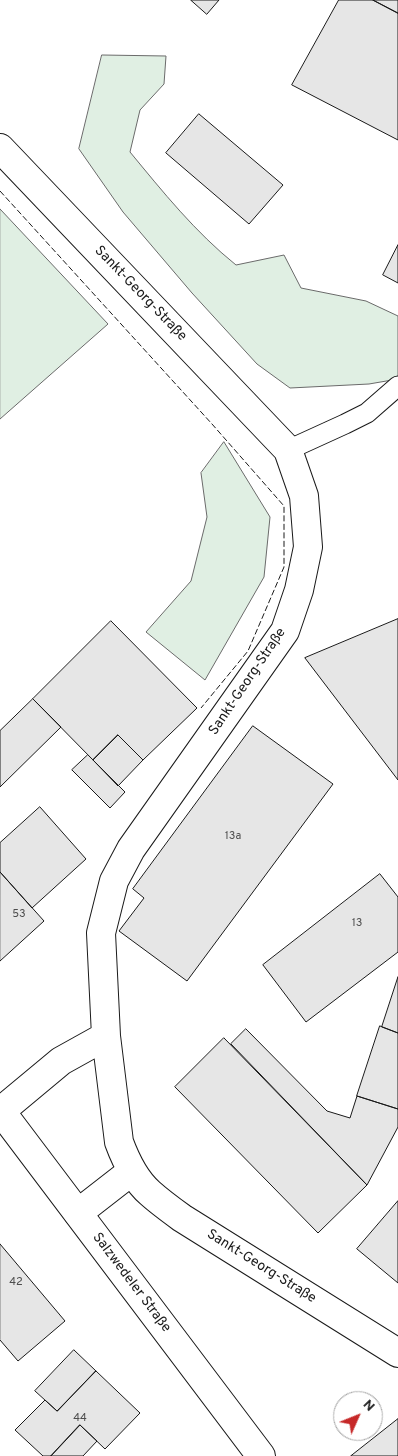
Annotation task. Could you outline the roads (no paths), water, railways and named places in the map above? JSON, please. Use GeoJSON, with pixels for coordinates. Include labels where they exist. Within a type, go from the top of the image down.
{"type":"FeatureCollection","features":[{"type":"Feature","properties":{"kind":"street","name":"Sankt-Georg-Straße"},"geometry":{"type":"LineString","coordinates":[[0,148],[288,450],[304,496],[308,547],[299,590],[285,631],[131,849],[114,881],[101,933],[106,1036],[120,1142],[124,1157],[149,1193],[182,1218],[398,1353]]}},
{"type":"Feature","properties":{"kind":"street"},"geometry":{"type":"LineString","coordinates":[[0,1111],[62,1061],[106,1036]]}},
{"type":"Feature","properties":{"kind":"street","name":"Salzwedeler Straße"},"geometry":{"type":"LineString","coordinates":[[0,1111],[261,1456]]}},
{"type":"Feature","properties":{"kind":"street"},"geometry":{"type":"LineString","coordinates":[[78,1213],[132,1171]]}},
{"type":"Feature","properties":{"kind":"lane"},"geometry":{"type":"LineString","coordinates":[[288,450],[346,424],[367,412],[398,386]]}}]}
